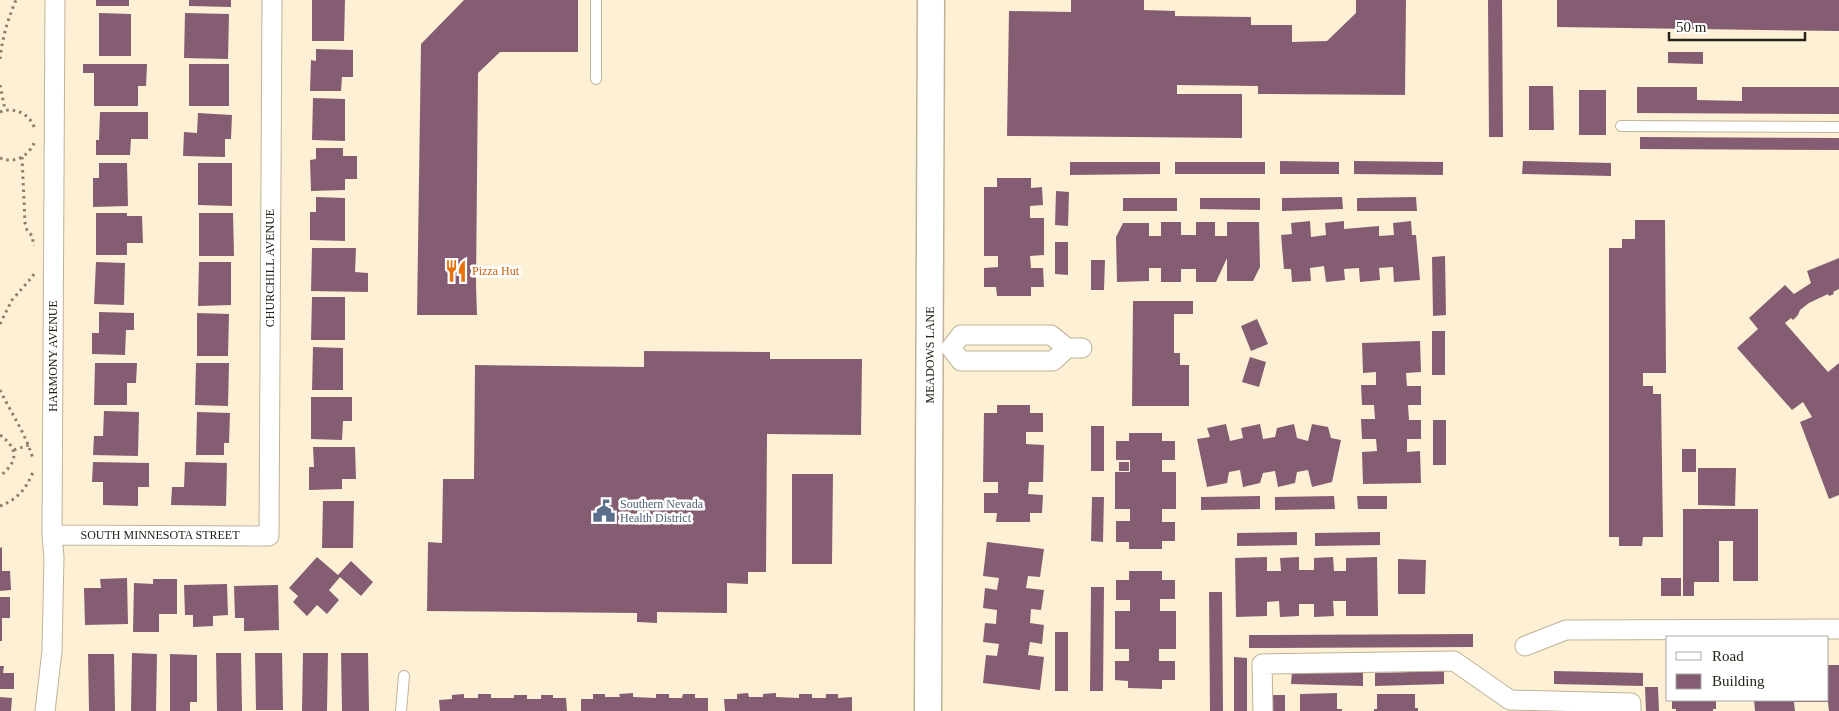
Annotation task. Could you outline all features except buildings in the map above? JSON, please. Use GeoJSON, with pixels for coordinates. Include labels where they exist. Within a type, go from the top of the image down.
{"type":"FeatureCollection","features":[{"type":"Feature","properties":{"kind":"street","name":"HARMONY AVENUE"},"geometry":{"type":"LineString","coordinates":[[45,711],[53,642],[55,0]]}},
{"type":"Feature","properties":{"kind":"street","name":"CHURCHILL AVENUE"},"geometry":{"type":"LineString","coordinates":[[269,536],[272,0]]}},
{"type":"Feature","properties":{"kind":"street","name":"MEADOWS LANE"},"geometry":{"type":"LineString","coordinates":[[928,711],[940,348],[931,0]]}},
{"type":"Feature","properties":{"kind":"street"},"geometry":{"type":"LineString","coordinates":[[961,334],[1051,335],[1074,348],[1053,361],[961,361],[940,348],[961,334]]}},
{"type":"Feature","properties":{"kind":"street","name":"SOUTH MINNESOTA STREET"},"geometry":{"type":"LineString","coordinates":[[52,535],[269,536]]}},
{"type":"Feature","properties":{"kind":"street"},"geometry":{"type":"LineString","coordinates":[[1526,646],[1566,630],[1839,629]]}},
{"type":"Feature","properties":{"kind":"street"},"geometry":{"type":"LineString","coordinates":[[1263,711],[1262,664],[1454,661],[1510,700],[1631,703],[1631,711]]}},
{"type":"Feature","properties":{"kind":"lane"},"geometry":{"type":"LineString","coordinates":[[596,0],[596,79]]}},
{"type":"Feature","properties":{"kind":"lane"},"geometry":{"type":"LineString","coordinates":[[1621,126],[1839,127]]}},
{"type":"Feature","properties":{"kind":"lane"},"geometry":{"type":"LineString","coordinates":[[402,711],[404,676]]}},
{"type":"Feature","properties":{"kind":"path"},"geometry":{"type":"LineString","coordinates":[[0,59],[1,46],[16,0]]}},
{"type":"Feature","properties":{"kind":"path"},"geometry":{"type":"LineString","coordinates":[[0,85],[5,110]]}},
{"type":"Feature","properties":{"kind":"path"},"geometry":{"type":"LineString","coordinates":[[0,112],[5,110],[22,112],[34,125],[36,134],[35,142],[31,149],[22,157],[11,160],[0,158]]}},
{"type":"Feature","properties":{"kind":"path"},"geometry":{"type":"LineString","coordinates":[[22,157],[25,223],[27,230],[32,236],[35,252]]}},
{"type":"Feature","properties":{"kind":"path"},"geometry":{"type":"LineString","coordinates":[[0,324],[12,300],[33,276],[35,268]]}},
{"type":"Feature","properties":{"kind":"path"},"geometry":{"type":"LineString","coordinates":[[0,390],[29,445],[35,466],[28,485],[20,495],[0,506]]}},
{"type":"Feature","properties":{"kind":"path"},"geometry":{"type":"LineString","coordinates":[[0,435],[7,440],[14,450],[13,461],[7,471],[0,476]]}},
{"type":"Feature","properties":{"kind":"path"},"geometry":{"type":"LineString","coordinates":[[14,450],[29,445]]}},
{"type":"Feature","properties":{"kind":"place","name":"Pizza Hut"},"geometry":{"type":"Point","coordinates":[456,271]}},
{"type":"Feature","properties":{"kind":"place","name":"Southern Nevada Health District"},"geometry":{"type":"Point","coordinates":[604,511]}}]}
